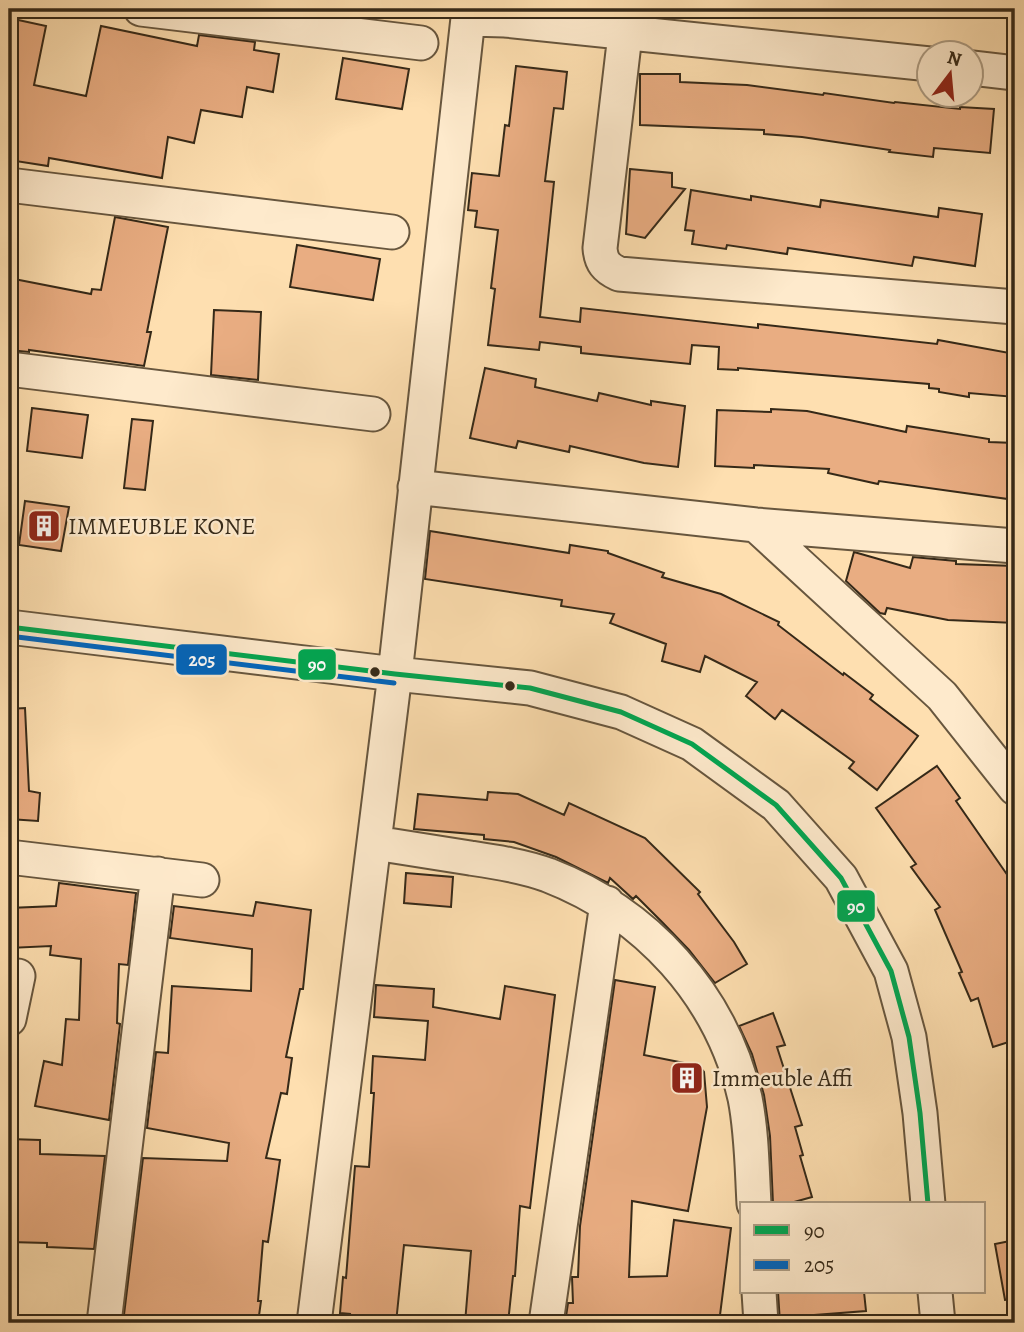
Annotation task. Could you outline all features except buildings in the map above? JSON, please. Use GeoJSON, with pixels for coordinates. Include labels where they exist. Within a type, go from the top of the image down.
{"type":"FeatureCollection","features":[{"type":"Feature","properties":{"kind":"street"},"geometry":{"type":"LineString","coordinates":[[141,9],[421,43]]}},
{"type":"Feature","properties":{"kind":"street"},"geometry":{"type":"LineString","coordinates":[[314,1323],[395,674],[468,14],[505,20],[626,20],[916,62]]}},
{"type":"Feature","properties":{"kind":"street"},"geometry":{"type":"LineString","coordinates":[[626,20],[600,248],[601,260],[608,269],[619,274],[1015,307]]}},
{"type":"Feature","properties":{"kind":"street"},"geometry":{"type":"LineString","coordinates":[[986,70],[1015,73]]}},
{"type":"Feature","properties":{"kind":"street"},"geometry":{"type":"LineString","coordinates":[[9,185],[392,232]]}},
{"type":"Feature","properties":{"kind":"street"},"geometry":{"type":"LineString","coordinates":[[9,369],[373,414]]}},
{"type":"Feature","properties":{"kind":"street"},"geometry":{"type":"LineString","coordinates":[[415,486],[757,525],[1015,546]]}},
{"type":"Feature","properties":{"kind":"street"},"geometry":{"type":"LineString","coordinates":[[757,525],[942,696],[1015,788]]}},
{"type":"Feature","properties":{"kind":"street"},"geometry":{"type":"LineString","coordinates":[[9,626],[530,688],[621,712],[692,744],[776,805],[841,878],[891,971],[909,1037],[920,1113],[928,1202]]}},
{"type":"Feature","properties":{"kind":"street"},"geometry":{"type":"LineString","coordinates":[[375,843],[505,864],[547,875],[607,903],[671,958],[705,999],[726,1041],[744,1097],[750,1132],[754,1202]]}},
{"type":"Feature","properties":{"kind":"street"},"geometry":{"type":"LineString","coordinates":[[9,857],[202,880]]}},
{"type":"Feature","properties":{"kind":"street"},"geometry":{"type":"LineString","coordinates":[[104,1323],[158,874]]}},
{"type":"Feature","properties":{"kind":"street"},"geometry":{"type":"LineString","coordinates":[[546,1323],[607,903]]}},
{"type":"Feature","properties":{"kind":"street"},"geometry":{"type":"LineString","coordinates":[[9,1019],[18,976]]}},
{"type":"Feature","properties":{"kind":"street"},"geometry":{"type":"LineString","coordinates":[[759,1294],[761,1323]]}},
{"type":"Feature","properties":{"kind":"street"},"geometry":{"type":"LineString","coordinates":[[935,1294],[938,1323]]}},
{"type":"Feature","properties":{"kind":"transit line","name":"90"},"geometry":{"type":"LineString","coordinates":[[9,627],[530,688],[621,712],[692,744],[776,805],[841,878],[891,971],[909,1037],[920,1113],[928,1202]]}},
{"type":"Feature","properties":{"kind":"transit line","name":"205"},"geometry":{"type":"LineString","coordinates":[[9,636],[394,683]]}},
{"type":"Feature","properties":{"kind":"place","name":"IMMEUBLE KONE"},"geometry":{"type":"Point","coordinates":[44,526]}},
{"type":"Feature","properties":{"kind":"place","name":"Immeuble Affi"},"geometry":{"type":"Point","coordinates":[687,1078]}}]}
